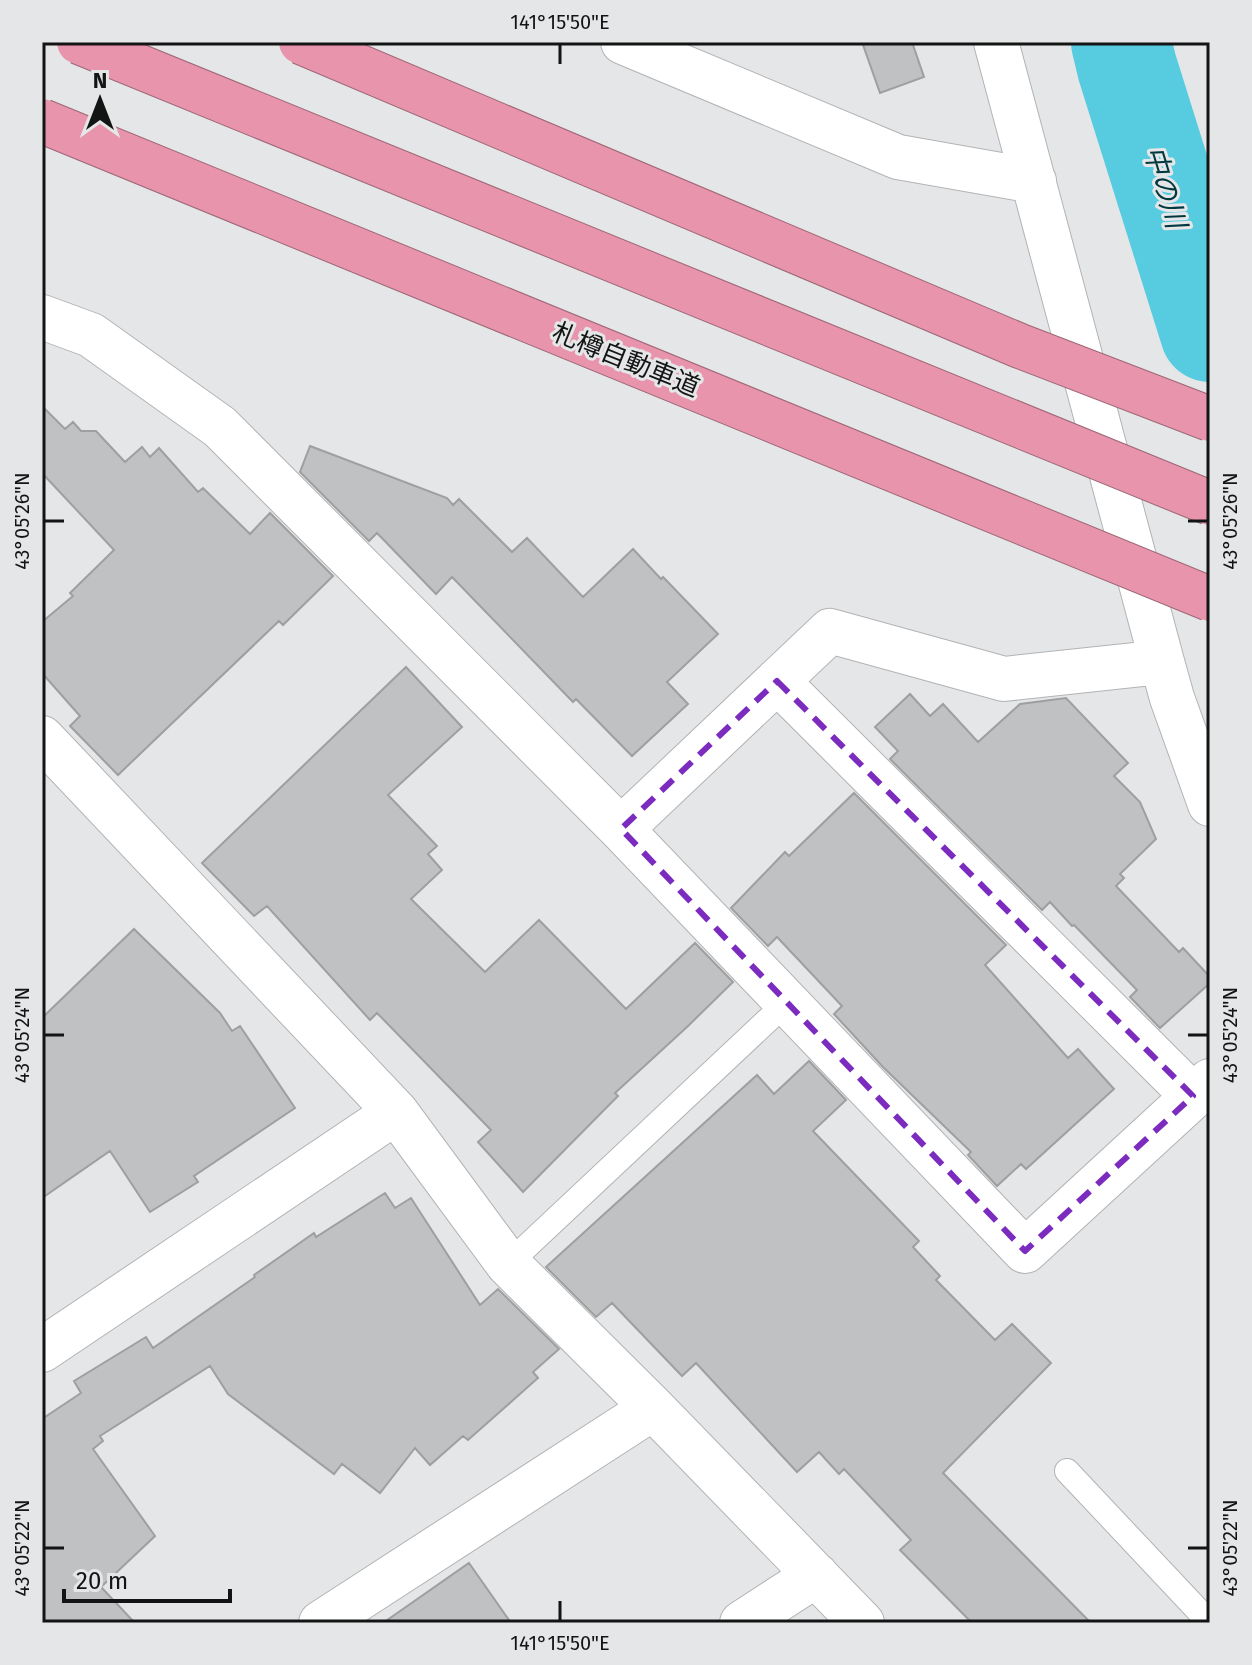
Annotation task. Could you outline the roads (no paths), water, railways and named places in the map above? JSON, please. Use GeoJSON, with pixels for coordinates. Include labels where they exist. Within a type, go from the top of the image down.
{"type":"FeatureCollection","features":[{"type":"Feature","properties":{"kind":"highway"},"geometry":{"type":"LineString","coordinates":[[79,42],[1210,503]]}},
{"type":"Feature","properties":{"kind":"highway"},"geometry":{"type":"LineString","coordinates":[[301,42],[1020,346],[1210,419]]}},
{"type":"Feature","properties":{"kind":"highway","name":"札樽自動車道"},"geometry":{"type":"LineString","coordinates":[[42,121],[1210,599]]}},
{"type":"Feature","properties":{"kind":"street"},"geometry":{"type":"LineString","coordinates":[[623,42],[898,157],[1034,181]]}},
{"type":"Feature","properties":{"kind":"street"},"geometry":{"type":"LineString","coordinates":[[996,42],[1172,698],[1210,804]]}},
{"type":"Feature","properties":{"kind":"street"},"geometry":{"type":"LineString","coordinates":[[42,317],[91,335],[220,427],[621,829],[1025,1251],[1202,1089],[777,681]]}},
{"type":"Feature","properties":{"kind":"street"},"geometry":{"type":"LineString","coordinates":[[621,829],[830,631],[1004,679],[1162,662]]}},
{"type":"Feature","properties":{"kind":"street"},"geometry":{"type":"LineString","coordinates":[[46,749],[396,1112],[508,1264],[862,1623]]}},
{"type":"Feature","properties":{"kind":"street"},"geometry":{"type":"LineString","coordinates":[[42,1350],[396,1112]]}},
{"type":"Feature","properties":{"kind":"street"},"geometry":{"type":"LineString","coordinates":[[321,1623],[653,1408]]}},
{"type":"Feature","properties":{"kind":"street"},"geometry":{"type":"LineString","coordinates":[[742,1623],[816,1575]]}},
{"type":"Feature","properties":{"kind":"lane"},"geometry":{"type":"LineString","coordinates":[[508,1264],[787,1002]]}},
{"type":"Feature","properties":{"kind":"lane"},"geometry":{"type":"LineString","coordinates":[[1067,1471],[1210,1623]]}},
{"type":"Feature","properties":{"kind":"waterway","name":"中の川"},"geometry":{"type":"LineString","coordinates":[[1121,42],[1210,332]]}}]}
